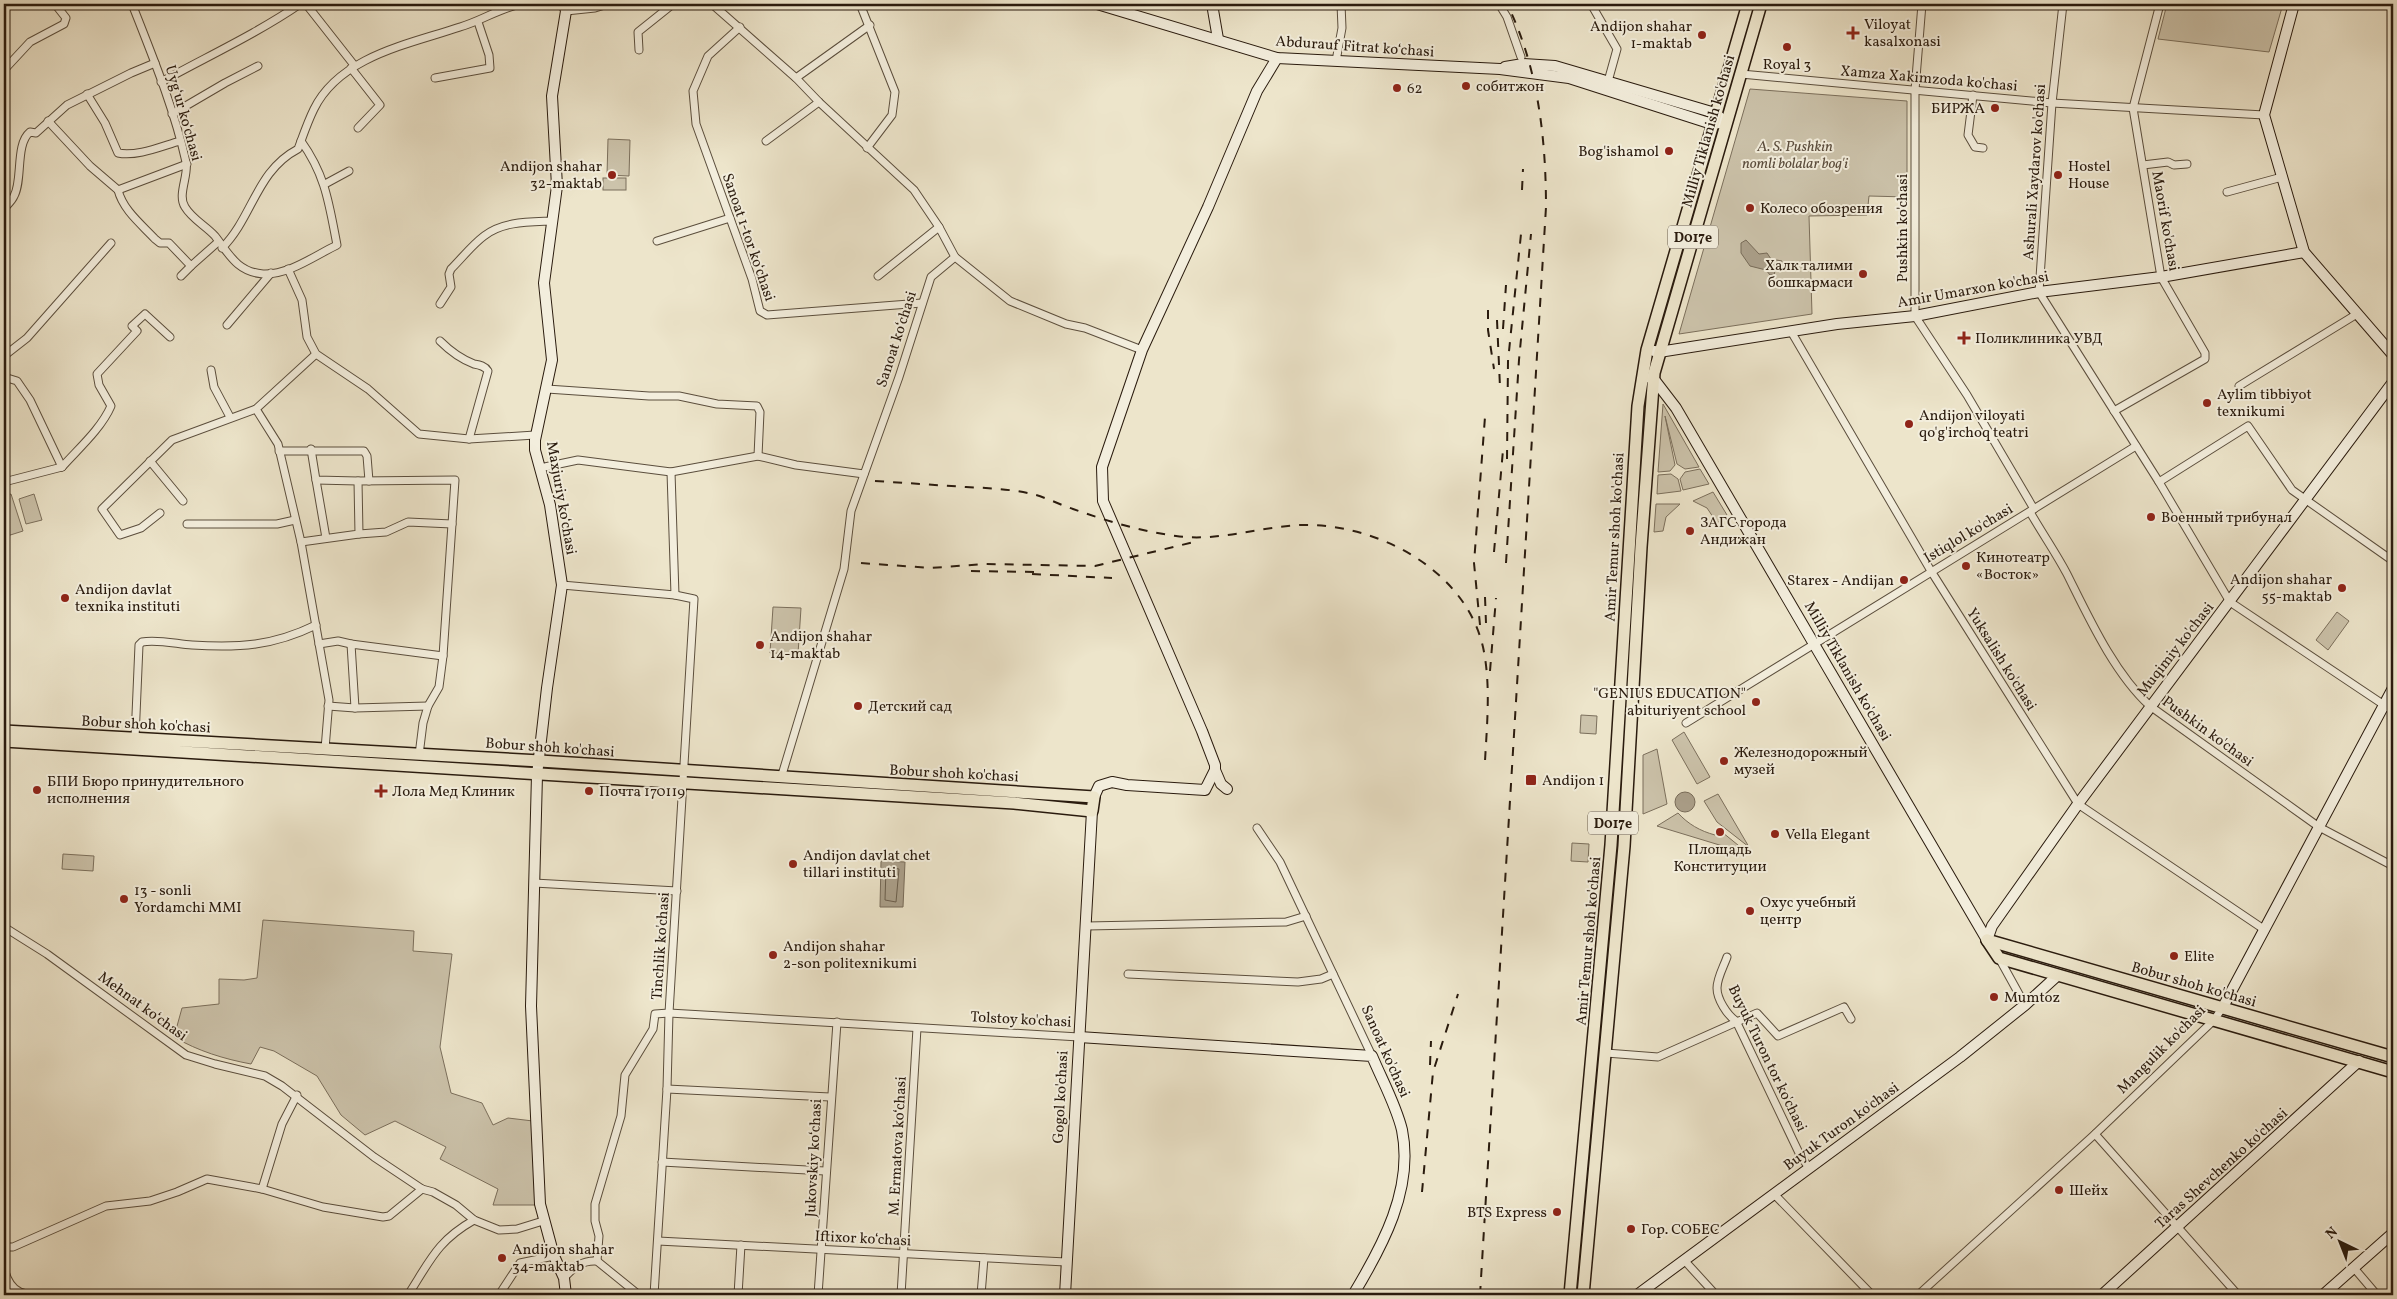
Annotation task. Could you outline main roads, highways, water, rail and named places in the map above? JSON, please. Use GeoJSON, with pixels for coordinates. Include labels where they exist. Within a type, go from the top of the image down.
{"type":"FeatureCollection","features":[{"type":"Feature","properties":{"kind":"main road","name":"Milliy Tiklanish ko'chasi"},"geometry":{"type":"LineString","coordinates":[[1646,350],[1748,4]]}},
{"type":"Feature","properties":{"kind":"main road","name":"Milliy Tiklanish ko'chasi"},"geometry":{"type":"LineString","coordinates":[[1659,352],[1760,4]]}},
{"type":"Feature","properties":{"kind":"main road","name":"Amir Temur shoh ko'chasi"},"geometry":{"type":"LineString","coordinates":[[1583,1295],[1624,846],[1641,547],[1648,378],[1646,350]]}},
{"type":"Feature","properties":{"kind":"main road","name":"Amir Temur shoh ko'chasi"},"geometry":{"type":"LineString","coordinates":[[1570,1295],[1612,845],[1633,466],[1648,378],[1659,352]]}},
{"type":"Feature","properties":{"kind":"main road","name":"Bobur shoh ko'chasi"},"geometry":{"type":"LineString","coordinates":[[4,731],[419,754],[1094,797],[1092,811],[1014,803],[4,741]]}},
{"type":"Feature","properties":{"kind":"main road"},"geometry":{"type":"LineString","coordinates":[[981,789],[981,801]]}},
{"type":"Feature","properties":{"kind":"main road"},"geometry":{"type":"LineString","coordinates":[[1014,803],[1015,791]]}},
{"type":"Feature","properties":{"kind":"main road"},"geometry":{"type":"LineString","coordinates":[[1612,845],[1624,846]]}},
{"type":"Feature","properties":{"kind":"main road","name":"Bobur shoh ko'chasi"},"geometry":{"type":"LineString","coordinates":[[2393,1057],[1987,940],[1999,958],[2393,1072]]}},
{"type":"Feature","properties":{"kind":"water"},"geometry":{"type":"Polygon","coordinates":[[[1746,240],[1759,254],[1767,253],[1771,259],[1782,261],[1783,268],[1775,271],[1774,275],[1770,275],[1766,270],[1750,266],[1741,253],[1741,243],[1746,240]]]}},
{"type":"Feature","properties":{"kind":"water"},"geometry":{"type":"Polygon","coordinates":[[[1685,792],[1692,795],[1695,802],[1692,809],[1685,812],[1678,809],[1675,802],[1678,795],[1685,792]]]}},
{"type":"Feature","properties":{"kind":"water"},"geometry":{"type":"Polygon","coordinates":[[[881,861],[905,862],[903,907],[880,907],[881,861]]]}},
{"type":"Feature","properties":{"kind":"railway"},"geometry":{"type":"LineString","coordinates":[[1480,1295],[1546,207],[1546,181],[1538,103],[1526,52],[1507,4]]}},
{"type":"Feature","properties":{"kind":"railway"},"geometry":{"type":"LineString","coordinates":[[1522,190],[1523,169]]}},
{"type":"Feature","properties":{"kind":"railway"},"geometry":{"type":"LineString","coordinates":[[1507,459],[1508,361],[1521,234]]}},
{"type":"Feature","properties":{"kind":"railway"},"geometry":{"type":"LineString","coordinates":[[1506,563],[1519,360],[1531,234]]}},
{"type":"Feature","properties":{"kind":"railway"},"geometry":{"type":"LineString","coordinates":[[1503,329],[1506,285]]}},
{"type":"Feature","properties":{"kind":"railway"},"geometry":{"type":"LineString","coordinates":[[1488,310],[1488,330],[1494,369]]}},
{"type":"Feature","properties":{"kind":"railway"},"geometry":{"type":"LineString","coordinates":[[1497,320],[1500,387]]}},
{"type":"Feature","properties":{"kind":"railway"},"geometry":{"type":"LineString","coordinates":[[1480,625],[1474,563],[1485,417]]}},
{"type":"Feature","properties":{"kind":"railway"},"geometry":{"type":"LineString","coordinates":[[1494,552],[1503,450]]}},
{"type":"Feature","properties":{"kind":"railway"},"geometry":{"type":"LineString","coordinates":[[875,481],[997,489],[1028,493],[1111,521],[1176,536],[1223,536],[1301,525],[1330,526],[1359,532],[1387,542],[1413,556],[1437,574],[1458,595],[1473,619],[1483,647],[1487,675],[1488,704],[1485,761]]}},
{"type":"Feature","properties":{"kind":"railway"},"geometry":{"type":"LineString","coordinates":[[861,563],[931,568],[984,564],[1095,566],[1198,541]]}},
{"type":"Feature","properties":{"kind":"railway"},"geometry":{"type":"LineString","coordinates":[[971,571],[1038,572]]}},
{"type":"Feature","properties":{"kind":"railway"},"geometry":{"type":"LineString","coordinates":[[1032,574],[1112,578]]}},
{"type":"Feature","properties":{"kind":"railway"},"geometry":{"type":"LineString","coordinates":[[1485,597],[1486,623]]}},
{"type":"Feature","properties":{"kind":"railway"},"geometry":{"type":"LineString","coordinates":[[1490,671],[1496,598]]}},
{"type":"Feature","properties":{"kind":"railway"},"geometry":{"type":"LineString","coordinates":[[1422,1192],[1433,1072],[1458,994]]}},
{"type":"Feature","properties":{"kind":"railway"},"geometry":{"type":"LineString","coordinates":[[1430,1065],[1431,1041]]}},
{"type":"Feature","properties":{"kind":"place","name":"Viloyat kasalxonasi"},"geometry":{"type":"Point","coordinates":[1853,33]}},
{"type":"Feature","properties":{"kind":"place","name":"Andijon shahar 1-maktab"},"geometry":{"type":"Point","coordinates":[1702,35]}},
{"type":"Feature","properties":{"kind":"place","name":"Royal 3"},"geometry":{"type":"Point","coordinates":[1787,47]}},
{"type":"Feature","properties":{"kind":"place","name":"собитжон"},"geometry":{"type":"Point","coordinates":[1466,86]}},
{"type":"Feature","properties":{"kind":"place","name":"62"},"geometry":{"type":"Point","coordinates":[1397,88]}},
{"type":"Feature","properties":{"kind":"place","name":"БИРЖА"},"geometry":{"type":"Point","coordinates":[1995,108]}},
{"type":"Feature","properties":{"kind":"place","name":"Bog'ishamol"},"geometry":{"type":"Point","coordinates":[1669,151]}},
{"type":"Feature","properties":{"kind":"place","name":"Andijon shahar 32-maktab"},"geometry":{"type":"Point","coordinates":[612,175]}},
{"type":"Feature","properties":{"kind":"place","name":"Hostel House"},"geometry":{"type":"Point","coordinates":[2058,175]}},
{"type":"Feature","properties":{"kind":"place","name":"Колесо обозрения"},"geometry":{"type":"Point","coordinates":[1750,208]}},
{"type":"Feature","properties":{"kind":"place","name":"Халк талими бошкармаси"},"geometry":{"type":"Point","coordinates":[1863,274]}},
{"type":"Feature","properties":{"kind":"place","name":"Поликлиника УВД"},"geometry":{"type":"Point","coordinates":[1964,338]}},
{"type":"Feature","properties":{"kind":"place","name":"Aylim tibbiyot texnikumi"},"geometry":{"type":"Point","coordinates":[2207,403]}},
{"type":"Feature","properties":{"kind":"place","name":"Andijon viloyati qo'g'irchoq teatri"},"geometry":{"type":"Point","coordinates":[1909,424]}},
{"type":"Feature","properties":{"kind":"place","name":"Военный трибунал"},"geometry":{"type":"Point","coordinates":[2151,517]}},
{"type":"Feature","properties":{"kind":"place","name":"ЗАГС города Андижан"},"geometry":{"type":"Point","coordinates":[1690,531]}},
{"type":"Feature","properties":{"kind":"place","name":"Кинотеатр «Восток»"},"geometry":{"type":"Point","coordinates":[1966,566]}},
{"type":"Feature","properties":{"kind":"place","name":"Starex - Andijan"},"geometry":{"type":"Point","coordinates":[1904,580]}},
{"type":"Feature","properties":{"kind":"place","name":"Andijon shahar 55-maktab"},"geometry":{"type":"Point","coordinates":[2342,588]}},
{"type":"Feature","properties":{"kind":"place","name":"Andijon davlat texnika instituti"},"geometry":{"type":"Point","coordinates":[65,598]}},
{"type":"Feature","properties":{"kind":"place","name":"Andijon shahar 14-maktab"},"geometry":{"type":"Point","coordinates":[760,645]}},
{"type":"Feature","properties":{"kind":"place","name":"\"GENIUS EDUCATION\" abituriyent school"},"geometry":{"type":"Point","coordinates":[1756,702]}},
{"type":"Feature","properties":{"kind":"place","name":"Детский сад"},"geometry":{"type":"Point","coordinates":[858,706]}},
{"type":"Feature","properties":{"kind":"place","name":"Железнодорожный музей"},"geometry":{"type":"Point","coordinates":[1724,761]}},
{"type":"Feature","properties":{"kind":"place","name":"Andijon 1"},"geometry":{"type":"Point","coordinates":[1531,780]}},
{"type":"Feature","properties":{"kind":"place","name":"БПИ Бюро принудительного исполнения"},"geometry":{"type":"Point","coordinates":[37,790]}},
{"type":"Feature","properties":{"kind":"place","name":"Лола Мед Клиник"},"geometry":{"type":"Point","coordinates":[381,791]}},
{"type":"Feature","properties":{"kind":"place","name":"Почта 170119"},"geometry":{"type":"Point","coordinates":[589,791]}},
{"type":"Feature","properties":{"kind":"place","name":"Площадь Конституции"},"geometry":{"type":"Point","coordinates":[1720,832]}},
{"type":"Feature","properties":{"kind":"place","name":"Vella Elegant"},"geometry":{"type":"Point","coordinates":[1775,834]}},
{"type":"Feature","properties":{"kind":"place","name":"Andijon davlat chet tillari instituti"},"geometry":{"type":"Point","coordinates":[793,864]}},
{"type":"Feature","properties":{"kind":"place","name":"13 - sonli Yordamchi MMI"},"geometry":{"type":"Point","coordinates":[124,899]}},
{"type":"Feature","properties":{"kind":"place","name":"Охус учебный центр"},"geometry":{"type":"Point","coordinates":[1750,911]}},
{"type":"Feature","properties":{"kind":"place","name":"Andijon shahar 2-son politexnikumi"},"geometry":{"type":"Point","coordinates":[773,955]}},
{"type":"Feature","properties":{"kind":"place","name":"Elite"},"geometry":{"type":"Point","coordinates":[2174,956]}},
{"type":"Feature","properties":{"kind":"place","name":"Mumtoz"},"geometry":{"type":"Point","coordinates":[1994,997]}},
{"type":"Feature","properties":{"kind":"place","name":"Шейх"},"geometry":{"type":"Point","coordinates":[2059,1190]}},
{"type":"Feature","properties":{"kind":"place","name":"BTS Express"},"geometry":{"type":"Point","coordinates":[1557,1212]}},
{"type":"Feature","properties":{"kind":"place","name":"Гор. СОБЕС"},"geometry":{"type":"Point","coordinates":[1631,1229]}},
{"type":"Feature","properties":{"kind":"place","name":"Andijon shahar 34-maktab"},"geometry":{"type":"Point","coordinates":[502,1258]}},
{"type":"Feature","properties":{"kind":"park label","name":"A. S. Pushkin nomli bolalar bog'i"},"geometry":{"type":"Point","coordinates":[1795,154]}}]}
